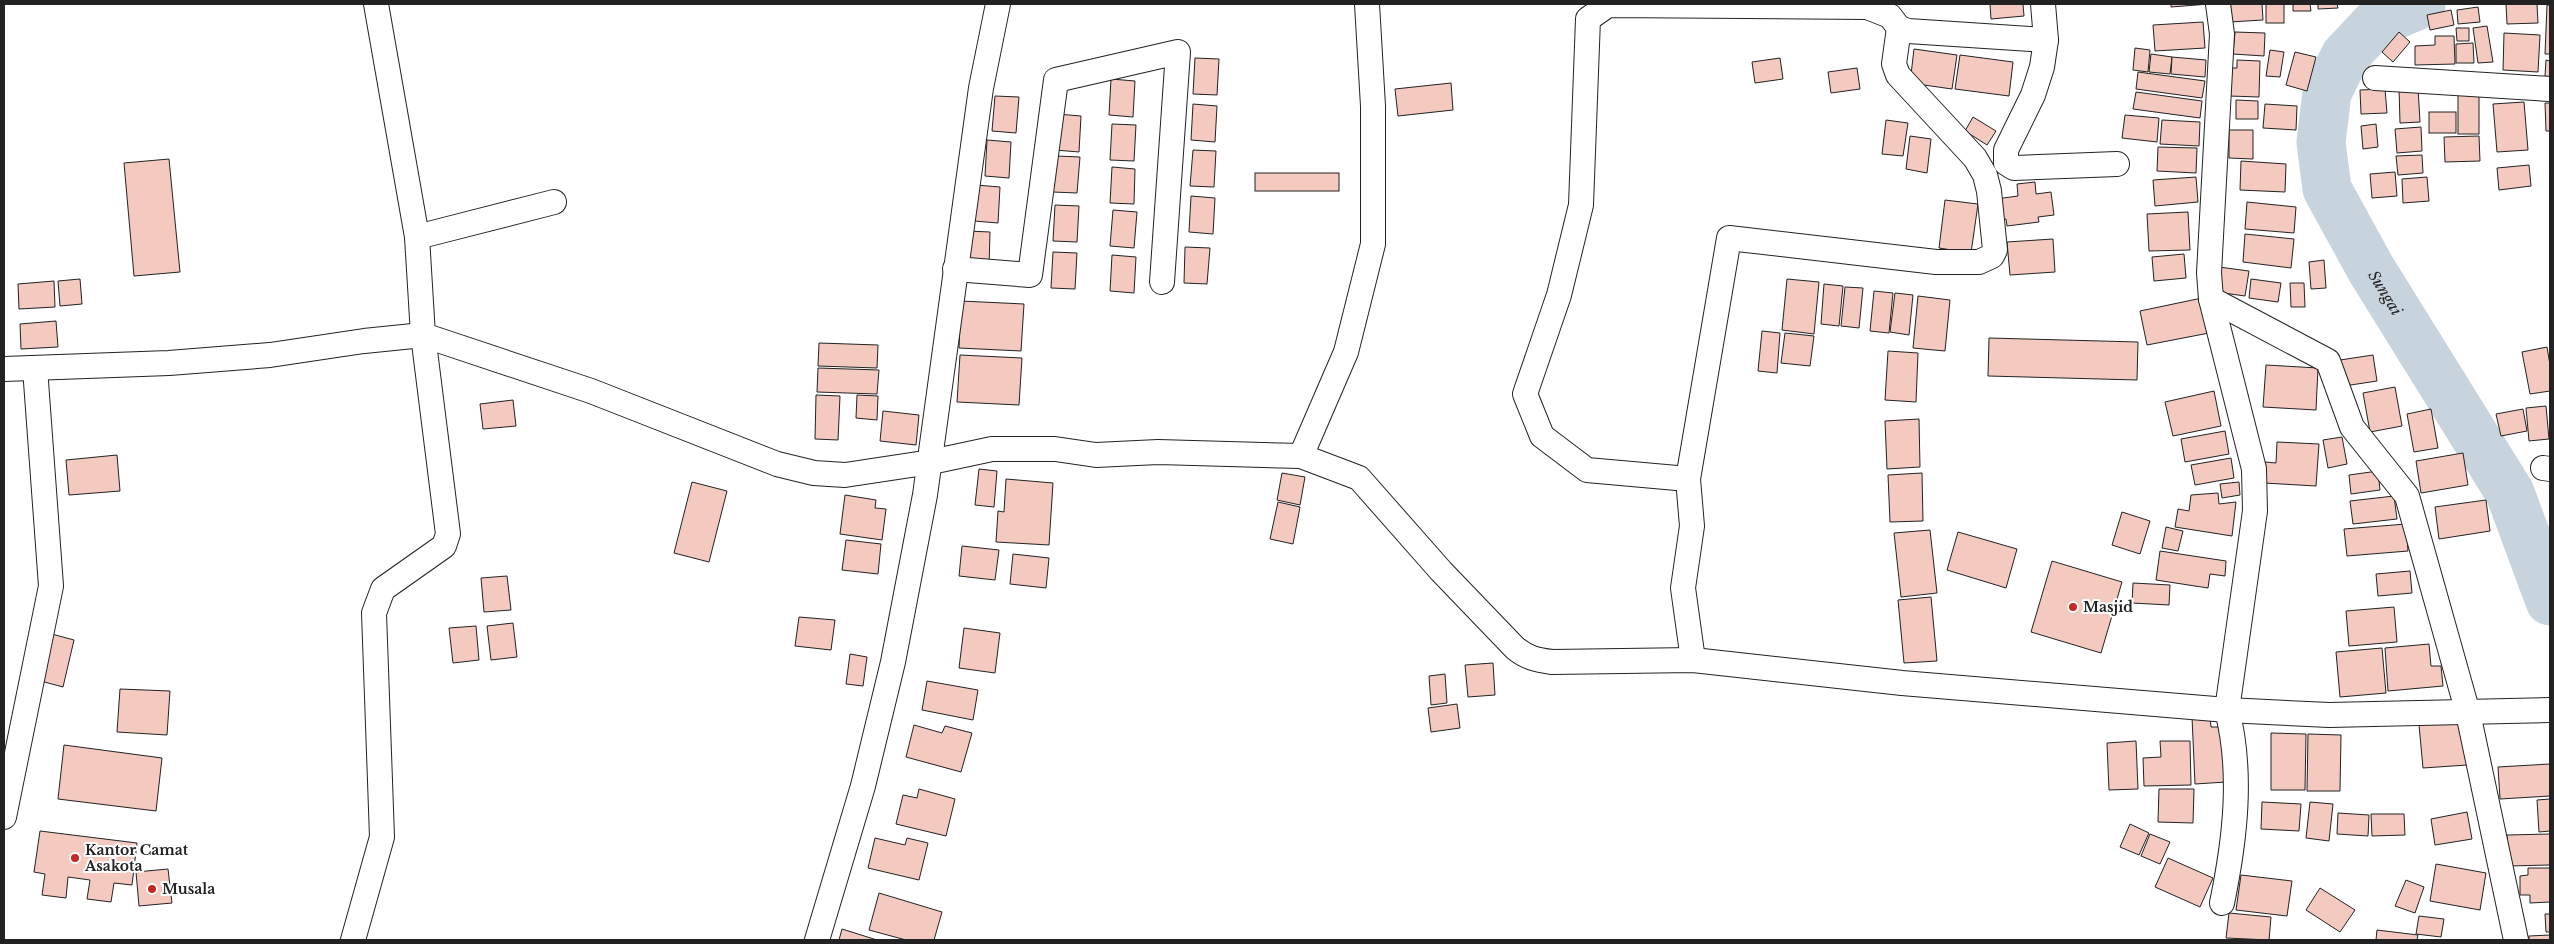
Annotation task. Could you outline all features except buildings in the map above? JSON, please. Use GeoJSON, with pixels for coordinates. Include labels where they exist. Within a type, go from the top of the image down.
{"type":"FeatureCollection","features":[{"type":"Feature","properties":{"kind":"street"},"geometry":{"type":"LineString","coordinates":[[353,940],[382,837],[374,613],[383,589],[444,546],[448,534],[423,335],[417,237],[376,4]]}},
{"type":"Feature","properties":{"kind":"street"},"geometry":{"type":"LineString","coordinates":[[817,940],[863,786],[893,662],[931,462],[955,269],[981,88],[998,4]]}},
{"type":"Feature","properties":{"kind":"street"},"geometry":{"type":"LineString","coordinates":[[1301,456],[1346,352],[1373,244],[1373,106],[1367,4]]}},
{"type":"Feature","properties":{"kind":"street"},"geometry":{"type":"LineString","coordinates":[[1985,175],[2004,156],[2033,95],[2042,67],[2046,40],[2043,4]]}},
{"type":"Feature","properties":{"kind":"street"},"geometry":{"type":"LineString","coordinates":[[2218,4],[2222,34],[2209,273],[2211,299],[2254,469],[2256,492],[2255,511],[2227,710],[2233,733],[2235,781],[2233,851],[2222,903]]}},
{"type":"Feature","properties":{"kind":"street"},"geometry":{"type":"LineString","coordinates":[[1688,479],[1587,470],[1542,436],[1525,394],[1559,295],[1581,205],[1588,19],[1608,5],[1867,7],[1890,16],[1899,28],[1919,33],[2046,40]]}},
{"type":"Feature","properties":{"kind":"street"},"geometry":{"type":"LineString","coordinates":[[1693,660],[1683,588],[1692,526],[1688,479],[1729,238],[1936,262],[1979,262],[1992,256],[1996,242],[1990,191],[1985,175],[1974,158],[1898,75],[1894,64],[1899,28]]}},
{"type":"Feature","properties":{"kind":"street"},"geometry":{"type":"LineString","coordinates":[[955,269],[1030,275],[1056,80],[1178,52],[1162,282]]}},
{"type":"Feature","properties":{"kind":"street"},"geometry":{"type":"LineString","coordinates":[[2375,78],[2550,89]]}},
{"type":"Feature","properties":{"kind":"street"},"geometry":{"type":"LineString","coordinates":[[2004,156],[2006,163],[2014,168],[2117,164]]}},
{"type":"Feature","properties":{"kind":"street"},"geometry":{"type":"LineString","coordinates":[[417,237],[554,202]]}},
{"type":"Feature","properties":{"kind":"street"},"geometry":{"type":"LineString","coordinates":[[2211,299],[2328,361],[2352,427],[2407,496],[2468,714],[2516,940]]}},
{"type":"Feature","properties":{"kind":"street"},"geometry":{"type":"LineString","coordinates":[[4,369],[169,363],[252,356],[423,335],[591,391],[777,464],[814,473],[844,475],[931,462],[992,448],[1055,449],[1096,455],[1158,452],[1301,456],[1360,478],[1440,571],[1525,656],[1552,662],[1693,660],[1902,683],[2227,710],[2329,715],[2468,714],[2550,710]]}},
{"type":"Feature","properties":{"kind":"street"},"geometry":{"type":"LineString","coordinates":[[4,817],[50,591],[35,368]]}},
{"type":"Feature","properties":{"kind":"waterway","name":"Sungai"},"geometry":{"type":"LineString","coordinates":[[2421,4],[2376,23],[2345,56],[2327,93],[2321,142],[2327,189],[2371,269],[2510,493],[2550,601]]}},
{"type":"Feature","properties":{"kind":"place","name":"Masjid"},"geometry":{"type":"Point","coordinates":[2073,607]}},
{"type":"Feature","properties":{"kind":"place","name":"Kantor Camat Asakota"},"geometry":{"type":"Point","coordinates":[75,858]}},
{"type":"Feature","properties":{"kind":"place","name":"Musala"},"geometry":{"type":"Point","coordinates":[152,889]}}]}
